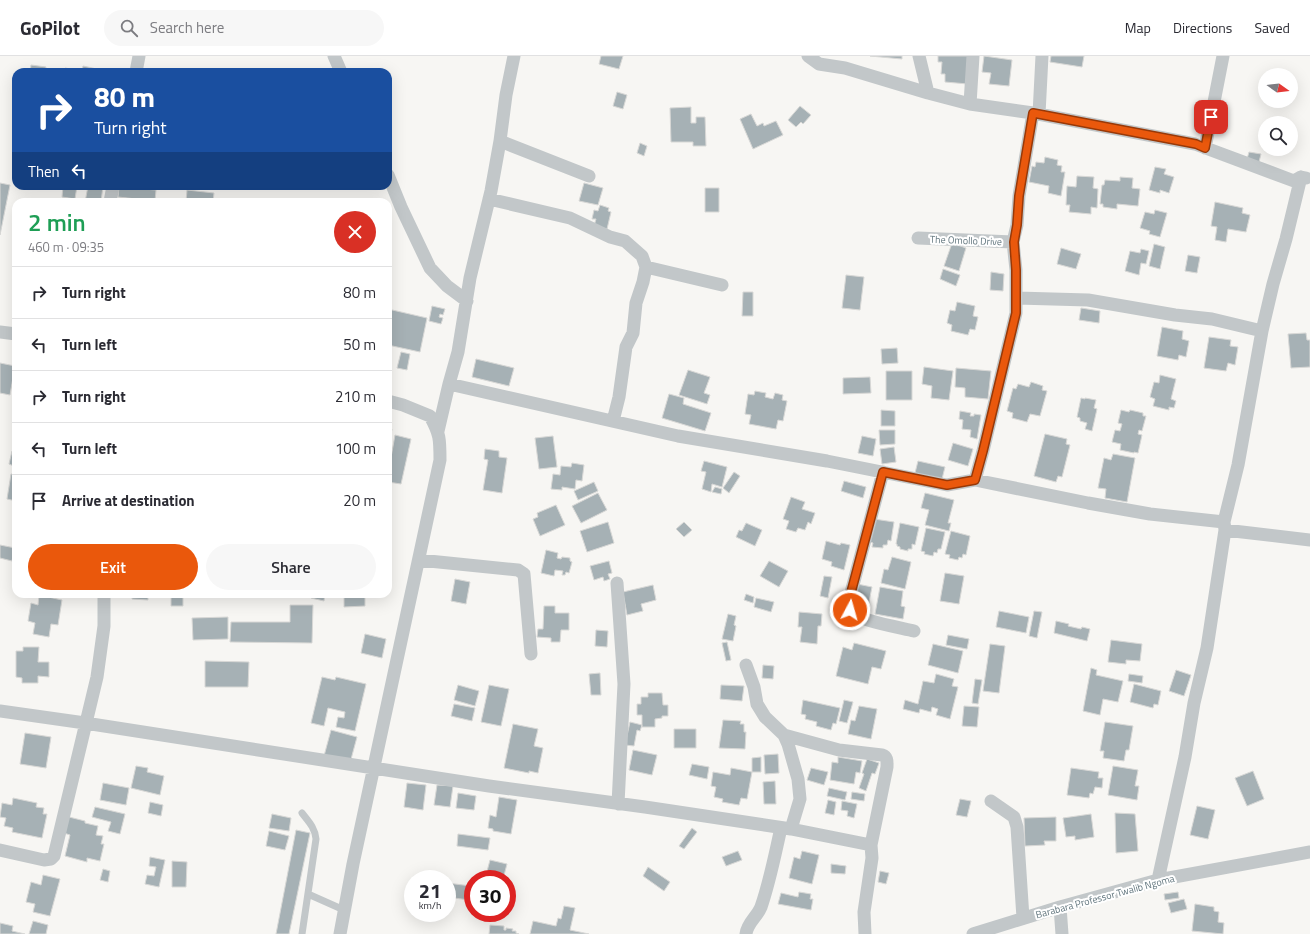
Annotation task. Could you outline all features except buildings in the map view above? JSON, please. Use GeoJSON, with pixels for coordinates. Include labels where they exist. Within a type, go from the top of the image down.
{"type":"FeatureCollection","features":[{"type":"Feature","properties":{"kind":"street"},"geometry":{"type":"LineString","coordinates":[[137,68],[139,56]]}},
{"type":"Feature","properties":{"kind":"street"},"geometry":{"type":"LineString","coordinates":[[334,56],[339,68]]}},
{"type":"Feature","properties":{"kind":"street"},"geometry":{"type":"LineString","coordinates":[[438,431],[458,352],[470,278],[489,199],[500,141],[506,95],[514,56]]}},
{"type":"Feature","properties":{"kind":"street"},"geometry":{"type":"LineString","coordinates":[[808,56],[819,64],[844,62],[928,94],[970,104],[1036,113],[1196,144],[1294,181],[1306,178]]}},
{"type":"Feature","properties":{"kind":"street"},"geometry":{"type":"LineString","coordinates":[[919,56],[928,94]]}},
{"type":"Feature","properties":{"kind":"street"},"geometry":{"type":"LineString","coordinates":[[970,104],[973,56]]}},
{"type":"Feature","properties":{"kind":"street"},"geometry":{"type":"LineString","coordinates":[[975,480],[1016,313],[1017,298],[1014,242],[1019,196],[1036,113],[1042,56]]}},
{"type":"Feature","properties":{"kind":"street"},"geometry":{"type":"LineString","coordinates":[[1205,148],[1223,56]]}},
{"type":"Feature","properties":{"kind":"street"},"geometry":{"type":"LineString","coordinates":[[500,141],[589,176]]}},
{"type":"Feature","properties":{"kind":"street"},"geometry":{"type":"LineString","coordinates":[[1158,880],[1186,757],[1194,703],[1207,648],[1225,526],[1238,465],[1262,331],[1273,284],[1294,210],[1306,178]]}},
{"type":"Feature","properties":{"kind":"street"},"geometry":{"type":"LineString","coordinates":[[392,185],[430,268],[447,286],[467,301]]}},
{"type":"Feature","properties":{"kind":"street"},"geometry":{"type":"LineString","coordinates":[[489,199],[570,218],[610,237],[625,241],[642,256],[646,267],[643,282],[636,302],[633,333],[626,347],[619,397],[613,421]]}},
{"type":"Feature","properties":{"kind":"street","name":"The Omollo Drive"},"geometry":{"type":"LineString","coordinates":[[918,238],[1014,242]]}},
{"type":"Feature","properties":{"kind":"street"},"geometry":{"type":"LineString","coordinates":[[646,267],[722,285]]}},
{"type":"Feature","properties":{"kind":"street"},"geometry":{"type":"LineString","coordinates":[[1017,298],[1088,300],[1175,315],[1212,319],[1262,331]]}},
{"type":"Feature","properties":{"kind":"street"},"geometry":{"type":"LineString","coordinates":[[0,332],[12,334]]}},
{"type":"Feature","properties":{"kind":"street"},"geometry":{"type":"LineString","coordinates":[[449,384],[678,436],[827,461],[947,485],[975,480],[1088,503],[1310,540]]}},
{"type":"Feature","properties":{"kind":"street"},"geometry":{"type":"LineString","coordinates":[[340,934],[440,460],[438,431],[430,416],[392,402]]}},
{"type":"Feature","properties":{"kind":"street"},"geometry":{"type":"LineString","coordinates":[[883,472],[849,600],[850,610],[853,614],[862,618],[914,631]]}},
{"type":"Feature","properties":{"kind":"street"},"geometry":{"type":"LineString","coordinates":[[419,560],[522,571],[524,574],[531,654]]}},
{"type":"Feature","properties":{"kind":"street"},"geometry":{"type":"LineString","coordinates":[[617,583],[624,684],[618,804]]}},
{"type":"Feature","properties":{"kind":"street"},"geometry":{"type":"LineString","coordinates":[[0,850],[44,860],[50,859],[54,856],[97,676],[104,626],[104,598]]}},
{"type":"Feature","properties":{"kind":"street"},"geometry":{"type":"LineString","coordinates":[[746,664],[758,704],[765,717],[784,735],[788,744],[798,779],[799,794],[799,803],[786,828],[764,898],[759,911],[749,925],[746,934]]}},
{"type":"Feature","properties":{"kind":"street"},"geometry":{"type":"LineString","coordinates":[[0,711],[86,723],[374,769],[786,828],[871,844]]}},
{"type":"Feature","properties":{"kind":"street"},"geometry":{"type":"LineString","coordinates":[[784,735],[839,750],[885,756],[887,759],[871,844],[872,858],[864,912],[865,934]]}},
{"type":"Feature","properties":{"kind":"street"},"geometry":{"type":"LineString","coordinates":[[991,801],[1014,817],[1017,827],[1023,918]]}},
{"type":"Feature","properties":{"kind":"street","name":"Barabara Professor Twalib Ngoma"},"geometry":{"type":"LineString","coordinates":[[973,934],[1060,907],[1158,880],[1310,852]]}},
{"type":"Feature","properties":{"kind":"street"},"geometry":{"type":"LineString","coordinates":[[1060,907],[1062,934]]}},
{"type":"Feature","properties":{"kind":"lane"},"geometry":{"type":"LineString","coordinates":[[302,813],[313,827],[315,833],[302,934]]}},
{"type":"Feature","properties":{"kind":"lane"},"geometry":{"type":"LineString","coordinates":[[308,894],[344,910]]}},
{"type":"Feature","properties":{"kind":"route"},"geometry":{"type":"LineString","coordinates":[[850,610],[849,600],[883,472],[947,485],[975,480],[1016,313],[1017,298],[1014,242],[1019,196],[1033,113],[1196,144],[1205,148],[1211,117]]}}]}
